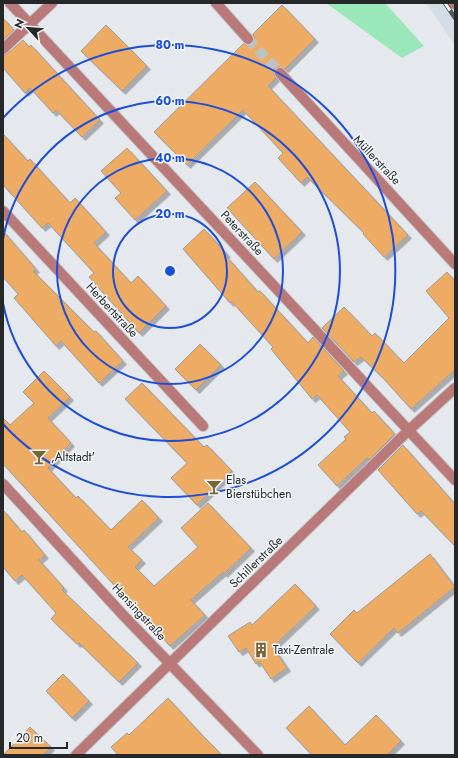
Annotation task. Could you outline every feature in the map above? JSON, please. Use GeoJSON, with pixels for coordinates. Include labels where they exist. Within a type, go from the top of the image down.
{"type":"FeatureCollection","features":[{"type":"Feature","properties":{"kind":"street","name":"Peterstraße"},"geometry":{"type":"LineString","coordinates":[[10,3],[455,480]]}},
{"type":"Feature","properties":{"kind":"street"},"geometry":{"type":"LineString","coordinates":[[3,49],[52,3]]}},
{"type":"Feature","properties":{"kind":"street"},"geometry":{"type":"LineString","coordinates":[[216,3],[248,39]]}},
{"type":"Feature","properties":{"kind":"street","name":"Müllerstraße"},"geometry":{"type":"LineString","coordinates":[[280,74],[455,264]]}},
{"type":"Feature","properties":{"kind":"street","name":"Herbertstraße"},"geometry":{"type":"LineString","coordinates":[[3,211],[203,426]]}},
{"type":"Feature","properties":{"kind":"street","name":"Schillerstraße"},"geometry":{"type":"LineString","coordinates":[[76,755],[170,665],[409,430],[455,388]]}},
{"type":"Feature","properties":{"kind":"street","name":"Hansingstraße"},"geometry":{"type":"LineString","coordinates":[[3,484],[170,665],[258,755]]}},
{"type":"Feature","properties":{"kind":"shaded area"},"geometry":{"type":"Polygon","coordinates":[[[426,3],[455,3],[455,45],[426,3]]]}},
{"type":"Feature","properties":{"kind":"green space"},"geometry":{"type":"Polygon","coordinates":[[[326,3],[385,3],[424,46],[402,58],[326,3]]]}},
{"type":"Feature","properties":{"kind":"building"},"geometry":{"type":"Polygon","coordinates":[[[282,5],[315,39],[285,69],[279,67],[275,69],[274,74],[276,78],[268,86],[408,235],[384,257],[363,234],[364,233],[307,177],[301,183],[278,158],[283,153],[243,110],[187,165],[154,132],[243,44],[253,44],[253,34],[282,5]]]}},
{"type":"Feature","properties":{"kind":"building"},"geometry":{"type":"Polygon","coordinates":[[[3,18],[14,30],[3,40],[3,18]]]}},
{"type":"Feature","properties":{"kind":"building"},"geometry":{"type":"Polygon","coordinates":[[[106,25],[147,66],[122,91],[81,51],[106,25]]]}},
{"type":"Feature","properties":{"kind":"building"},"geometry":{"type":"Polygon","coordinates":[[[23,40],[29,47],[31,45],[100,120],[82,137],[56,110],[53,113],[30,88],[25,93],[3,68],[3,55],[7,54],[23,40]]]}},
{"type":"Feature","properties":{"kind":"building"},"geometry":{"type":"Polygon","coordinates":[[[3,134],[28,161],[30,159],[70,203],[75,198],[106,232],[94,243],[131,283],[138,276],[166,306],[139,333],[89,277],[94,273],[48,223],[42,228],[3,185],[3,134]]]}},
{"type":"Feature","properties":{"kind":"building"},"geometry":{"type":"Polygon","coordinates":[[[127,148],[167,191],[135,220],[115,198],[121,193],[101,171],[127,148]]]}},
{"type":"Feature","properties":{"kind":"building"},"geometry":{"type":"Polygon","coordinates":[[[255,182],[302,232],[274,259],[227,208],[255,182]]]}},
{"type":"Feature","properties":{"kind":"building"},"geometry":{"type":"Polygon","coordinates":[[[204,229],[258,292],[260,291],[308,343],[313,337],[344,371],[338,376],[372,413],[374,411],[394,433],[394,435],[369,460],[367,458],[337,486],[318,465],[346,439],[344,437],[350,432],[317,395],[312,399],[271,349],[273,347],[232,302],[230,303],[183,249],[204,229]]]}},
{"type":"Feature","properties":{"kind":"building"},"geometry":{"type":"Polygon","coordinates":[[[3,231],[36,269],[33,271],[94,332],[96,331],[123,361],[99,383],[61,341],[56,346],[14,298],[18,294],[3,277],[3,231]]]}},
{"type":"Feature","properties":{"kind":"building"},"geometry":{"type":"Polygon","coordinates":[[[447,272],[455,281],[455,370],[411,409],[383,378],[361,357],[354,362],[322,328],[344,307],[372,336],[375,333],[404,363],[449,318],[426,291],[447,272]]]}},
{"type":"Feature","properties":{"kind":"building"},"geometry":{"type":"Polygon","coordinates":[[[200,344],[221,365],[196,390],[175,369],[200,344]]]}},
{"type":"Feature","properties":{"kind":"building"},"geometry":{"type":"Polygon","coordinates":[[[44,371],[70,397],[48,418],[71,443],[48,468],[76,498],[78,496],[111,530],[142,500],[159,518],[128,547],[142,560],[135,567],[154,586],[198,547],[181,528],[208,503],[251,548],[224,574],[223,572],[191,600],[205,615],[170,646],[3,464],[3,418],[10,425],[34,403],[23,392],[44,371]]]}},
{"type":"Feature","properties":{"kind":"building"},"geometry":{"type":"Polygon","coordinates":[[[142,383],[204,447],[207,445],[232,471],[197,505],[171,478],[187,463],[125,399],[142,383]]]}},
{"type":"Feature","properties":{"kind":"building"},"geometry":{"type":"Polygon","coordinates":[[[403,445],[455,504],[455,546],[421,511],[417,514],[378,470],[403,445]]]}},
{"type":"Feature","properties":{"kind":"building"},"geometry":{"type":"Polygon","coordinates":[[[3,510],[22,532],[24,530],[45,555],[39,560],[64,588],[62,590],[138,663],[119,682],[79,643],[77,644],[51,619],[56,613],[22,575],[15,581],[3,567],[3,510]]]}},
{"type":"Feature","properties":{"kind":"building"},"geometry":{"type":"Polygon","coordinates":[[[430,554],[455,587],[398,633],[394,628],[358,663],[330,634],[354,610],[357,613],[430,554]]]}},
{"type":"Feature","properties":{"kind":"building"},"geometry":{"type":"Polygon","coordinates":[[[295,584],[316,606],[273,647],[287,668],[271,679],[259,661],[256,664],[246,648],[239,652],[228,636],[250,622],[252,625],[295,584]]]}},
{"type":"Feature","properties":{"kind":"building"},"geometry":{"type":"Polygon","coordinates":[[[63,674],[89,701],[72,718],[46,691],[63,674]]]}},
{"type":"Feature","properties":{"kind":"building"},"geometry":{"type":"Polygon","coordinates":[[[168,698],[222,755],[118,755],[111,747],[127,733],[129,735],[168,698]]]}},
{"type":"Feature","properties":{"kind":"building"},"geometry":{"type":"Polygon","coordinates":[[[309,706],[345,745],[376,715],[401,741],[387,755],[312,755],[286,728],[309,706]]]}},
{"type":"Feature","properties":{"kind":"building"},"geometry":{"type":"Polygon","coordinates":[[[30,727],[51,747],[43,755],[3,755],[30,727]]]}},
{"type":"Feature","properties":{"kind":"tunnel"},"geometry":{"type":"LineString","coordinates":[[248,39],[280,73]]}},
{"type":"Feature","properties":{"kind":"railway"},"geometry":{"type":"LineString","coordinates":[[445,3],[455,18]]}},
{"type":"Feature","properties":{"kind":"place","name":",Altstadt'"},"geometry":{"type":"Point","coordinates":[39,457]}},
{"type":"Feature","properties":{"kind":"place","name":"Elas Bierstübchen"},"geometry":{"type":"Point","coordinates":[214,487]}},
{"type":"Feature","properties":{"kind":"place","name":"Taxi-Zentrale"},"geometry":{"type":"Point","coordinates":[261,650]}}]}
